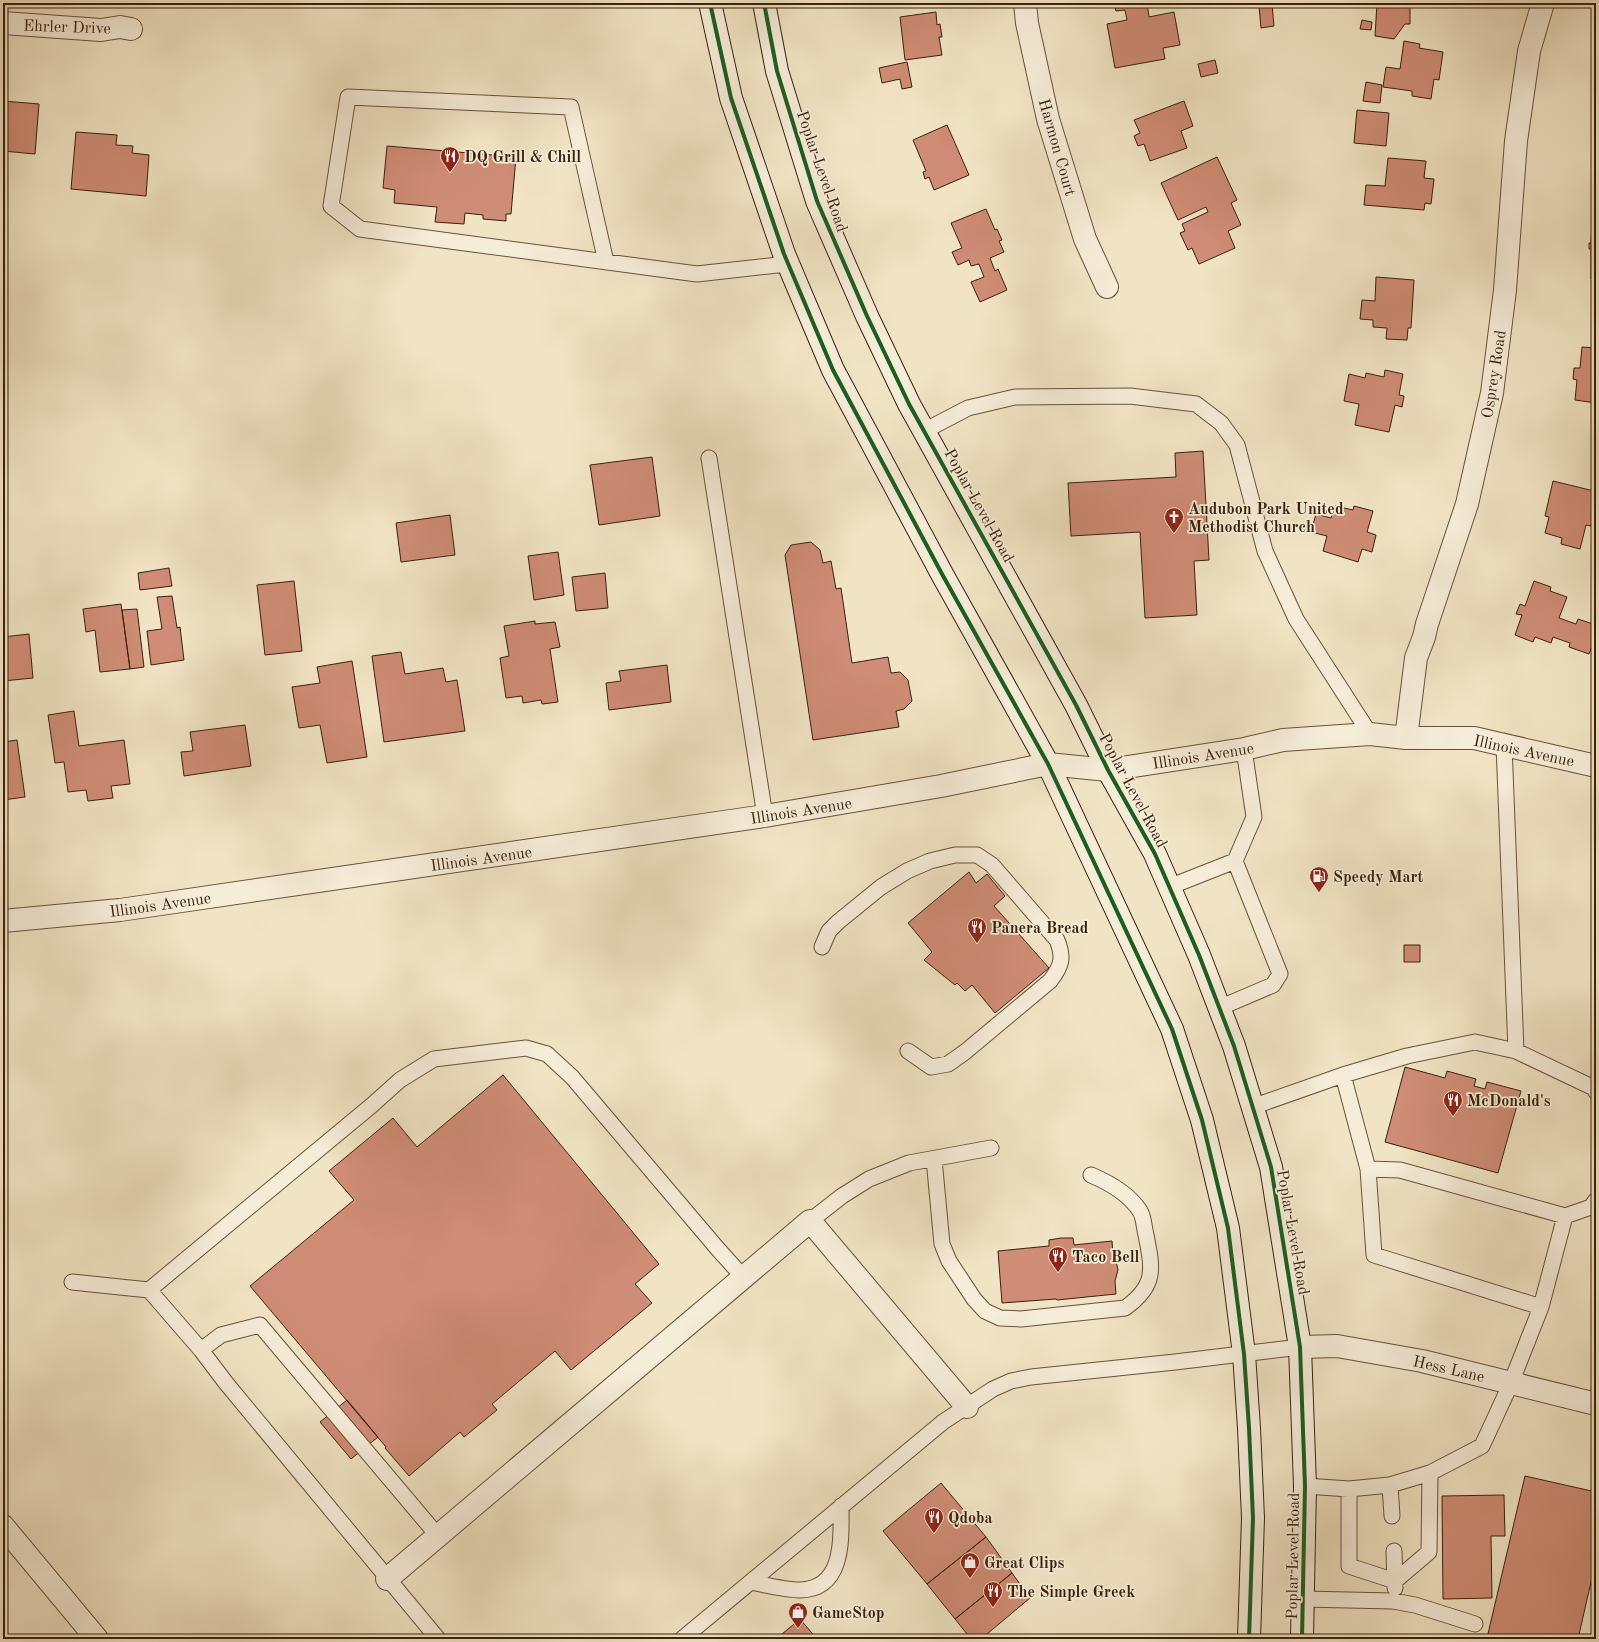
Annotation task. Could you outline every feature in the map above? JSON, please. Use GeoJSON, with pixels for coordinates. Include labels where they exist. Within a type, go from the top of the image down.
{"type":"FeatureCollection","features":[{"type":"Feature","properties":{"kind":"street"},"geometry":{"type":"LineString","coordinates":[[710,3],[731,98],[787,264],[833,370],[942,574],[1048,764],[1172,1029],[1202,1120],[1228,1228],[1244,1354],[1253,1518],[1249,1639]]}},
{"type":"Feature","properties":{"kind":"street","name":"Poplar Level Road"},"geometry":{"type":"LineString","coordinates":[[764,3],[777,71],[817,201],[867,316],[909,404],[1076,705],[1108,770],[1155,854],[1199,955],[1218,1008],[1234,1046],[1271,1167],[1300,1347],[1305,1486],[1302,1639]]}},
{"type":"Feature","properties":{"kind":"street","name":"Harmon Court"},"geometry":{"type":"LineString","coordinates":[[1025,3],[1027,23],[1048,119],[1085,239],[1107,287]]}},
{"type":"Feature","properties":{"kind":"street","name":"Osprey Road"},"geometry":{"type":"LineString","coordinates":[[1406,738],[1416,658],[1467,504],[1492,393],[1506,290],[1516,141],[1528,51],[1543,3]]}},
{"type":"Feature","properties":{"kind":"street","name":"Ehrler Drive"},"geometry":{"type":"LineString","coordinates":[[3,22],[101,30],[120,27],[131,29]]}},
{"type":"Feature","properties":{"kind":"street","name":"Illinois Avenue"},"geometry":{"type":"LineString","coordinates":[[3,921],[120,910],[765,816],[941,786],[1048,764],[1108,770],[1244,749],[1283,740],[1370,734],[1406,738],[1474,738],[1596,766]]}},
{"type":"Feature","properties":{"kind":"street"},"geometry":{"type":"LineString","coordinates":[[387,1579],[810,1221],[967,1407]]}},
{"type":"Feature","properties":{"kind":"street","name":"Hess Lane"},"geometry":{"type":"LineString","coordinates":[[1300,1347],[1336,1346],[1428,1362],[1596,1404]]}},
{"type":"Feature","properties":{"kind":"street"},"geometry":{"type":"LineString","coordinates":[[3,1526],[96,1639]]}},
{"type":"Feature","properties":{"kind":"lane"},"geometry":{"type":"LineString","coordinates":[[606,262],[571,107],[348,97],[331,206],[360,229],[606,262],[697,274],[787,264]]}},
{"type":"Feature","properties":{"kind":"lane"},"geometry":{"type":"LineString","coordinates":[[924,431],[968,408],[1015,397],[1130,396],[1196,404],[1221,423],[1237,445],[1266,551],[1296,619],[1370,734]]}},
{"type":"Feature","properties":{"kind":"lane"},"geometry":{"type":"LineString","coordinates":[[709,458],[765,816]]}},
{"type":"Feature","properties":{"kind":"lane"},"geometry":{"type":"LineString","coordinates":[[1504,745],[1516,1051]]}},
{"type":"Feature","properties":{"kind":"lane"},"geometry":{"type":"LineString","coordinates":[[1218,1008],[1274,985],[1280,974],[1235,861],[1254,817],[1244,749]]}},
{"type":"Feature","properties":{"kind":"lane"},"geometry":{"type":"LineString","coordinates":[[822,947],[829,931],[834,926],[882,887],[907,871],[924,864],[955,855],[977,855],[992,865],[1056,940],[1061,949],[1061,958],[1059,970],[1055,975],[1050,981],[965,1052],[948,1064],[931,1067],[908,1051]]}},
{"type":"Feature","properties":{"kind":"lane"},"geometry":{"type":"LineString","coordinates":[[1169,887],[1235,861]]}},
{"type":"Feature","properties":{"kind":"lane"},"geometry":{"type":"LineString","coordinates":[[1252,1107],[1344,1075],[1407,1056],[1476,1042],[1516,1051],[1594,1088],[1596,1092]]}},
{"type":"Feature","properties":{"kind":"lane"},"geometry":{"type":"LineString","coordinates":[[149,1290],[365,1111],[400,1080],[434,1059],[526,1048],[547,1054],[572,1077],[743,1277]]}},
{"type":"Feature","properties":{"kind":"lane"},"geometry":{"type":"LineString","coordinates":[[1344,1075],[1368,1169],[1374,1255],[1541,1307]]}},
{"type":"Feature","properties":{"kind":"lane"},"geometry":{"type":"LineString","coordinates":[[810,1221],[842,1196],[869,1179],[908,1163],[991,1148]]}},
{"type":"Feature","properties":{"kind":"lane"},"geometry":{"type":"LineString","coordinates":[[934,1158],[942,1244],[949,1261],[981,1307],[985,1311],[1000,1318],[1021,1319],[1125,1308],[1138,1300],[1148,1286],[1151,1264],[1141,1212],[1129,1199],[1110,1183],[1091,1175]]}},
{"type":"Feature","properties":{"kind":"lane"},"geometry":{"type":"LineString","coordinates":[[1368,1169],[1400,1170],[1565,1216],[1591,1207],[1596,1200]]}},
{"type":"Feature","properties":{"kind":"lane"},"geometry":{"type":"LineString","coordinates":[[1305,1486],[1349,1489],[1390,1485],[1430,1473],[1482,1446],[1511,1383],[1541,1307],[1565,1216]]}},
{"type":"Feature","properties":{"kind":"lane"},"geometry":{"type":"LineString","coordinates":[[72,1282],[149,1290],[201,1350],[226,1383],[438,1639]]}},
{"type":"Feature","properties":{"kind":"lane"},"geometry":{"type":"LineString","coordinates":[[201,1350],[221,1336],[260,1325],[438,1536]]}},
{"type":"Feature","properties":{"kind":"lane"},"geometry":{"type":"LineString","coordinates":[[682,1639],[943,1422],[993,1390],[1011,1382],[1031,1377],[1300,1347]]}},
{"type":"Feature","properties":{"kind":"lane"},"geometry":{"type":"LineString","coordinates":[[1395,1582],[1429,1552],[1430,1473]]}},
{"type":"Feature","properties":{"kind":"lane"},"geometry":{"type":"LineString","coordinates":[[1390,1485],[1392,1516]]}},
{"type":"Feature","properties":{"kind":"lane"},"geometry":{"type":"LineString","coordinates":[[1349,1489],[1349,1566],[1395,1582]]}},
{"type":"Feature","properties":{"kind":"lane"},"geometry":{"type":"LineString","coordinates":[[750,1582],[799,1590],[810,1589],[822,1583],[832,1574],[837,1563],[841,1544],[841,1506]]}},
{"type":"Feature","properties":{"kind":"lane"},"geometry":{"type":"LineString","coordinates":[[1394,1551],[1394,1601]]}},
{"type":"Feature","properties":{"kind":"lane"},"geometry":{"type":"LineString","coordinates":[[1303,1599],[1394,1601],[1415,1605],[1475,1624]]}},
{"type":"Feature","properties":{"kind":"building"},"geometry":{"type":"Polygon","coordinates":[[[1114,3],[1147,3],[1149,17],[1174,12],[1180,45],[1163,48],[1165,59],[1115,68],[1107,24],[1127,20],[1125,10],[1116,11],[1114,3]]]}},
{"type":"Feature","properties":{"kind":"building"},"geometry":{"type":"Polygon","coordinates":[[[1377,3],[1410,4],[1410,24],[1405,24],[1394,39],[1375,36],[1377,3]]]}},
{"type":"Feature","properties":{"kind":"building"},"geometry":{"type":"Polygon","coordinates":[[[1272,4],[1274,26],[1261,28],[1259,6],[1272,4]]]}},
{"type":"Feature","properties":{"kind":"building"},"geometry":{"type":"Polygon","coordinates":[[[936,12],[937,25],[940,24],[942,37],[939,37],[942,55],[905,60],[900,17],[936,12]]]}},
{"type":"Feature","properties":{"kind":"building"},"geometry":{"type":"Polygon","coordinates":[[[1362,20],[1372,22],[1371,30],[1360,29],[1362,20]]]}},
{"type":"Feature","properties":{"kind":"building"},"geometry":{"type":"Polygon","coordinates":[[[1404,41],[1420,44],[1419,48],[1443,52],[1439,80],[1434,79],[1431,99],[1412,96],[1412,91],[1383,87],[1386,67],[1400,69],[1404,41]]]}},
{"type":"Feature","properties":{"kind":"building"},"geometry":{"type":"Polygon","coordinates":[[[1215,60],[1218,73],[1201,77],[1198,64],[1215,60]]]}},
{"type":"Feature","properties":{"kind":"building"},"geometry":{"type":"Polygon","coordinates":[[[907,62],[912,87],[902,89],[900,79],[882,83],[879,68],[907,62]]]}},
{"type":"Feature","properties":{"kind":"building"},"geometry":{"type":"Polygon","coordinates":[[[1366,82],[1382,85],[1380,103],[1363,101],[1366,82]]]}},
{"type":"Feature","properties":{"kind":"building"},"geometry":{"type":"Polygon","coordinates":[[[3,101],[39,104],[35,154],[3,151],[3,101]]]}},
{"type":"Feature","properties":{"kind":"building"},"geometry":{"type":"Polygon","coordinates":[[[1184,101],[1193,126],[1181,131],[1187,148],[1150,161],[1144,144],[1138,146],[1134,136],[1140,133],[1134,120],[1184,101]]]}},
{"type":"Feature","properties":{"kind":"building"},"geometry":{"type":"Polygon","coordinates":[[[1357,110],[1389,113],[1386,146],[1354,143],[1357,110]]]}},
{"type":"Feature","properties":{"kind":"building"},"geometry":{"type":"Polygon","coordinates":[[[947,125],[969,175],[934,190],[929,177],[925,179],[923,172],[926,171],[913,140],[947,125]]]}},
{"type":"Feature","properties":{"kind":"building"},"geometry":{"type":"Polygon","coordinates":[[[76,132],[117,135],[116,145],[133,146],[132,153],[149,155],[146,196],[71,189],[76,132]]]}},
{"type":"Feature","properties":{"kind":"building","name":"DQ Grill & Chill"},"geometry":{"type":"Polygon","coordinates":[[[387,146],[516,157],[511,214],[506,214],[506,221],[483,219],[483,215],[465,213],[464,224],[435,222],[437,207],[394,203],[395,190],[383,188],[387,146]]]}},
{"type":"Feature","properties":{"kind":"building"},"geometry":{"type":"Polygon","coordinates":[[[1217,157],[1237,200],[1231,203],[1241,225],[1228,231],[1235,248],[1199,264],[1192,248],[1188,250],[1180,233],[1185,231],[1182,224],[1208,212],[1206,207],[1178,220],[1161,183],[1217,157]]]}},
{"type":"Feature","properties":{"kind":"building"},"geometry":{"type":"Polygon","coordinates":[[[1388,158],[1426,161],[1424,178],[1434,179],[1431,204],[1425,203],[1424,210],[1364,205],[1366,185],[1385,186],[1388,158]]]}},
{"type":"Feature","properties":{"kind":"building"},"geometry":{"type":"Polygon","coordinates":[[[986,209],[995,230],[997,229],[1002,240],[999,241],[1004,252],[990,258],[995,271],[998,269],[1007,290],[980,302],[971,282],[984,277],[979,264],[971,266],[969,260],[958,265],[952,252],[962,248],[951,223],[986,209]]]}},
{"type":"Feature","properties":{"kind":"building"},"geometry":{"type":"Polygon","coordinates":[[[1592,225],[1596,226],[1596,279],[1591,279],[1591,249],[1589,249],[1589,243],[1591,243],[1592,225]]]}},
{"type":"Feature","properties":{"kind":"building"},"geometry":{"type":"Polygon","coordinates":[[[1376,277],[1414,280],[1411,328],[1408,328],[1407,340],[1386,339],[1387,328],[1373,327],[1373,320],[1360,319],[1362,300],[1375,301],[1376,277]]]}},
{"type":"Feature","properties":{"kind":"building"},"geometry":{"type":"Polygon","coordinates":[[[1582,347],[1596,348],[1596,403],[1575,400],[1577,380],[1573,379],[1574,368],[1580,368],[1582,347]]]}},
{"type":"Feature","properties":{"kind":"building"},"geometry":{"type":"Polygon","coordinates":[[[1385,370],[1403,374],[1399,395],[1404,396],[1402,407],[1395,405],[1389,432],[1355,425],[1359,404],[1344,401],[1349,374],[1365,378],[1366,373],[1384,377],[1385,370]]]}},
{"type":"Feature","properties":{"kind":"building","name":"Audubon Park United Methodist Church"},"geometry":{"type":"Polygon","coordinates":[[[1203,451],[1209,560],[1194,561],[1197,615],[1145,618],[1140,532],[1071,536],[1068,483],[1176,477],[1175,453],[1203,451]]]}},
{"type":"Feature","properties":{"kind":"building"},"geometry":{"type":"Polygon","coordinates":[[[652,457],[660,516],[599,525],[590,465],[652,457]]]}},
{"type":"Feature","properties":{"kind":"building"},"geometry":{"type":"Polygon","coordinates":[[[1553,481],[1594,491],[1593,497],[1596,497],[1596,503],[1591,526],[1586,525],[1580,549],[1561,544],[1562,538],[1545,533],[1549,517],[1545,516],[1553,481]]]}},
{"type":"Feature","properties":{"kind":"building"},"geometry":{"type":"Polygon","coordinates":[[[1335,506],[1353,510],[1354,506],[1373,511],[1367,532],[1376,535],[1372,552],[1362,549],[1358,562],[1323,551],[1327,536],[1311,532],[1316,514],[1331,518],[1335,506]]]}},
{"type":"Feature","properties":{"kind":"building"},"geometry":{"type":"Polygon","coordinates":[[[450,515],[455,555],[401,562],[396,523],[450,515]]]}},
{"type":"Feature","properties":{"kind":"building"},"geometry":{"type":"Polygon","coordinates":[[[811,542],[820,550],[823,563],[831,561],[836,589],[841,588],[852,663],[888,657],[891,673],[900,672],[908,680],[912,701],[904,709],[896,711],[899,727],[813,740],[785,555],[791,545],[811,542]]]}},
{"type":"Feature","properties":{"kind":"building"},"geometry":{"type":"Polygon","coordinates":[[[558,552],[564,595],[534,600],[528,556],[558,552]]]}},
{"type":"Feature","properties":{"kind":"building"},"geometry":{"type":"Polygon","coordinates":[[[169,568],[172,586],[140,590],[138,573],[169,568]]]}},
{"type":"Feature","properties":{"kind":"building"},"geometry":{"type":"Polygon","coordinates":[[[605,573],[608,608],[576,611],[572,577],[605,573]]]}},
{"type":"Feature","properties":{"kind":"building"},"geometry":{"type":"Polygon","coordinates":[[[294,581],[302,651],[265,655],[257,585],[294,581]]]}},
{"type":"Feature","properties":{"kind":"building"},"geometry":{"type":"Polygon","coordinates":[[[1534,581],[1551,587],[1550,591],[1567,597],[1559,618],[1576,624],[1578,619],[1596,625],[1596,635],[1589,654],[1569,647],[1570,643],[1553,637],[1551,643],[1535,637],[1533,642],[1515,635],[1522,615],[1516,614],[1520,604],[1525,606],[1534,581]]]}},
{"type":"Feature","properties":{"kind":"building"},"geometry":{"type":"Polygon","coordinates":[[[172,596],[177,628],[180,627],[184,660],[151,665],[147,631],[162,629],[157,597],[172,596]]]}},
{"type":"Feature","properties":{"kind":"building"},"geometry":{"type":"Polygon","coordinates":[[[121,604],[130,669],[100,672],[95,630],[86,632],[83,609],[121,604]]]}},
{"type":"Feature","properties":{"kind":"building"},"geometry":{"type":"Polygon","coordinates":[[[137,609],[144,667],[130,669],[122,610],[137,609]]]}},
{"type":"Feature","properties":{"kind":"building"},"geometry":{"type":"Polygon","coordinates":[[[535,621],[535,624],[555,622],[560,647],[550,649],[558,702],[542,704],[541,700],[523,703],[522,696],[506,698],[500,658],[509,656],[504,626],[535,621]]]}},
{"type":"Feature","properties":{"kind":"building"},"geometry":{"type":"Polygon","coordinates":[[[29,634],[33,678],[3,681],[3,637],[29,634]]]}},
{"type":"Feature","properties":{"kind":"building"},"geometry":{"type":"Polygon","coordinates":[[[401,652],[405,674],[443,668],[446,682],[457,680],[465,731],[384,742],[372,656],[401,652]]]}},
{"type":"Feature","properties":{"kind":"building"},"geometry":{"type":"Polygon","coordinates":[[[352,661],[367,757],[327,763],[320,725],[299,728],[292,687],[320,683],[317,667],[352,661]]]}},
{"type":"Feature","properties":{"kind":"building"},"geometry":{"type":"Polygon","coordinates":[[[667,665],[671,702],[609,710],[606,683],[621,681],[619,671],[667,665]]]}},
{"type":"Feature","properties":{"kind":"building"},"geometry":{"type":"Polygon","coordinates":[[[74,711],[79,746],[124,740],[130,784],[111,786],[113,798],[88,801],[86,790],[68,792],[64,762],[55,763],[48,715],[74,711]]]}},
{"type":"Feature","properties":{"kind":"building"},"geometry":{"type":"Polygon","coordinates":[[[245,725],[251,766],[184,776],[181,752],[193,751],[190,732],[245,725]]]}},
{"type":"Feature","properties":{"kind":"building"},"geometry":{"type":"Polygon","coordinates":[[[17,740],[25,797],[3,800],[3,742],[17,740]]]}},
{"type":"Feature","properties":{"kind":"building","name":"Panera Bread"},"geometry":{"type":"Polygon","coordinates":[[[969,872],[976,883],[987,874],[1005,896],[994,906],[1049,968],[995,1013],[972,985],[965,991],[957,983],[955,985],[924,960],[932,952],[908,923],[969,872]]]}},
{"type":"Feature","properties":{"kind":"building"},"geometry":{"type":"Polygon","coordinates":[[[1404,945],[1420,945],[1420,962],[1404,962],[1404,945]]]}},
{"type":"Feature","properties":{"kind":"building","name":"McDonald's"},"geometry":{"type":"Polygon","coordinates":[[[1405,1067],[1445,1078],[1447,1071],[1476,1079],[1474,1086],[1485,1089],[1487,1082],[1521,1091],[1498,1173],[1385,1142],[1405,1067]]]}},
{"type":"Feature","properties":{"kind":"building"},"geometry":{"type":"Polygon","coordinates":[[[503,1075],[659,1264],[635,1284],[652,1303],[571,1370],[555,1351],[492,1404],[497,1410],[464,1437],[460,1432],[409,1476],[250,1286],[354,1200],[329,1171],[393,1118],[417,1147],[503,1075]]]}},
{"type":"Feature","properties":{"kind":"building","name":"Taco Bell"},"geometry":{"type":"Polygon","coordinates":[[[1073,1238],[1074,1245],[1112,1241],[1113,1255],[1118,1270],[1115,1281],[1116,1294],[1057,1300],[1002,1303],[998,1251],[1049,1246],[1049,1240],[1073,1238]]]}},
{"type":"Feature","properties":{"kind":"building"},"geometry":{"type":"Polygon","coordinates":[[[347,1400],[378,1437],[351,1459],[320,1422],[347,1400]]]}},
{"type":"Feature","properties":{"kind":"building"},"geometry":{"type":"Polygon","coordinates":[[[1525,1476],[1596,1492],[1596,1560],[1578,1639],[1487,1638],[1525,1476]]]}},
{"type":"Feature","properties":{"kind":"building","name":"Qdoba"},"geometry":{"type":"Polygon","coordinates":[[[941,1483],[986,1537],[927,1584],[883,1531],[941,1483]]]}},
{"type":"Feature","properties":{"kind":"building"},"geometry":{"type":"Polygon","coordinates":[[[1504,1495],[1505,1536],[1491,1536],[1492,1598],[1443,1599],[1442,1496],[1504,1495]]]}},
{"type":"Feature","properties":{"kind":"building","name":"Great Clips"},"geometry":{"type":"Polygon","coordinates":[[[986,1537],[1012,1573],[955,1619],[927,1584],[986,1537]]]}},
{"type":"Feature","properties":{"kind":"building","name":"The Simple Greek"},"geometry":{"type":"Polygon","coordinates":[[[1012,1573],[1030,1598],[981,1639],[971,1639],[955,1619],[1012,1573]]]}},
{"type":"Feature","properties":{"kind":"building","name":"GameStop"},"geometry":{"type":"Polygon","coordinates":[[[800,1619],[817,1639],[776,1639],[800,1619]]]}},
{"type":"Feature","properties":{"kind":"cycle path"},"geometry":{"type":"LineString","coordinates":[[710,3],[731,98],[784,254],[833,370],[942,574],[1048,764],[1172,1029],[1202,1120],[1228,1228],[1244,1354],[1253,1518],[1249,1639]]}},
{"type":"Feature","properties":{"kind":"cycle path"},"geometry":{"type":"LineString","coordinates":[[764,3],[777,71],[817,201],[867,316],[909,404],[1076,705],[1108,770],[1155,854],[1199,955],[1234,1046],[1271,1167],[1300,1347],[1305,1486],[1302,1639]]}},
{"type":"Feature","properties":{"kind":"place","name":"DQ Grill & Chill"},"geometry":{"type":"Point","coordinates":[450,173]}},
{"type":"Feature","properties":{"kind":"place","name":"Audubon Park United Methodist Church"},"geometry":{"type":"Point","coordinates":[1174,534]}},
{"type":"Feature","properties":{"kind":"place","name":"Speedy Mart"},"geometry":{"type":"Point","coordinates":[1319,893]}},
{"type":"Feature","properties":{"kind":"place","name":"Panera Bread"},"geometry":{"type":"Point","coordinates":[977,944]}},
{"type":"Feature","properties":{"kind":"place","name":"McDonald's"},"geometry":{"type":"Point","coordinates":[1453,1117]}},
{"type":"Feature","properties":{"kind":"place","name":"Taco Bell"},"geometry":{"type":"Point","coordinates":[1058,1273]}},
{"type":"Feature","properties":{"kind":"place","name":"Qdoba"},"geometry":{"type":"Point","coordinates":[934,1534]}},
{"type":"Feature","properties":{"kind":"place","name":"Great Clips"},"geometry":{"type":"Point","coordinates":[970,1579]}},
{"type":"Feature","properties":{"kind":"place","name":"The Simple Greek"},"geometry":{"type":"Point","coordinates":[993,1608]}},
{"type":"Feature","properties":{"kind":"place","name":"GameStop"},"geometry":{"type":"Point","coordinates":[798,1629]}}]}
